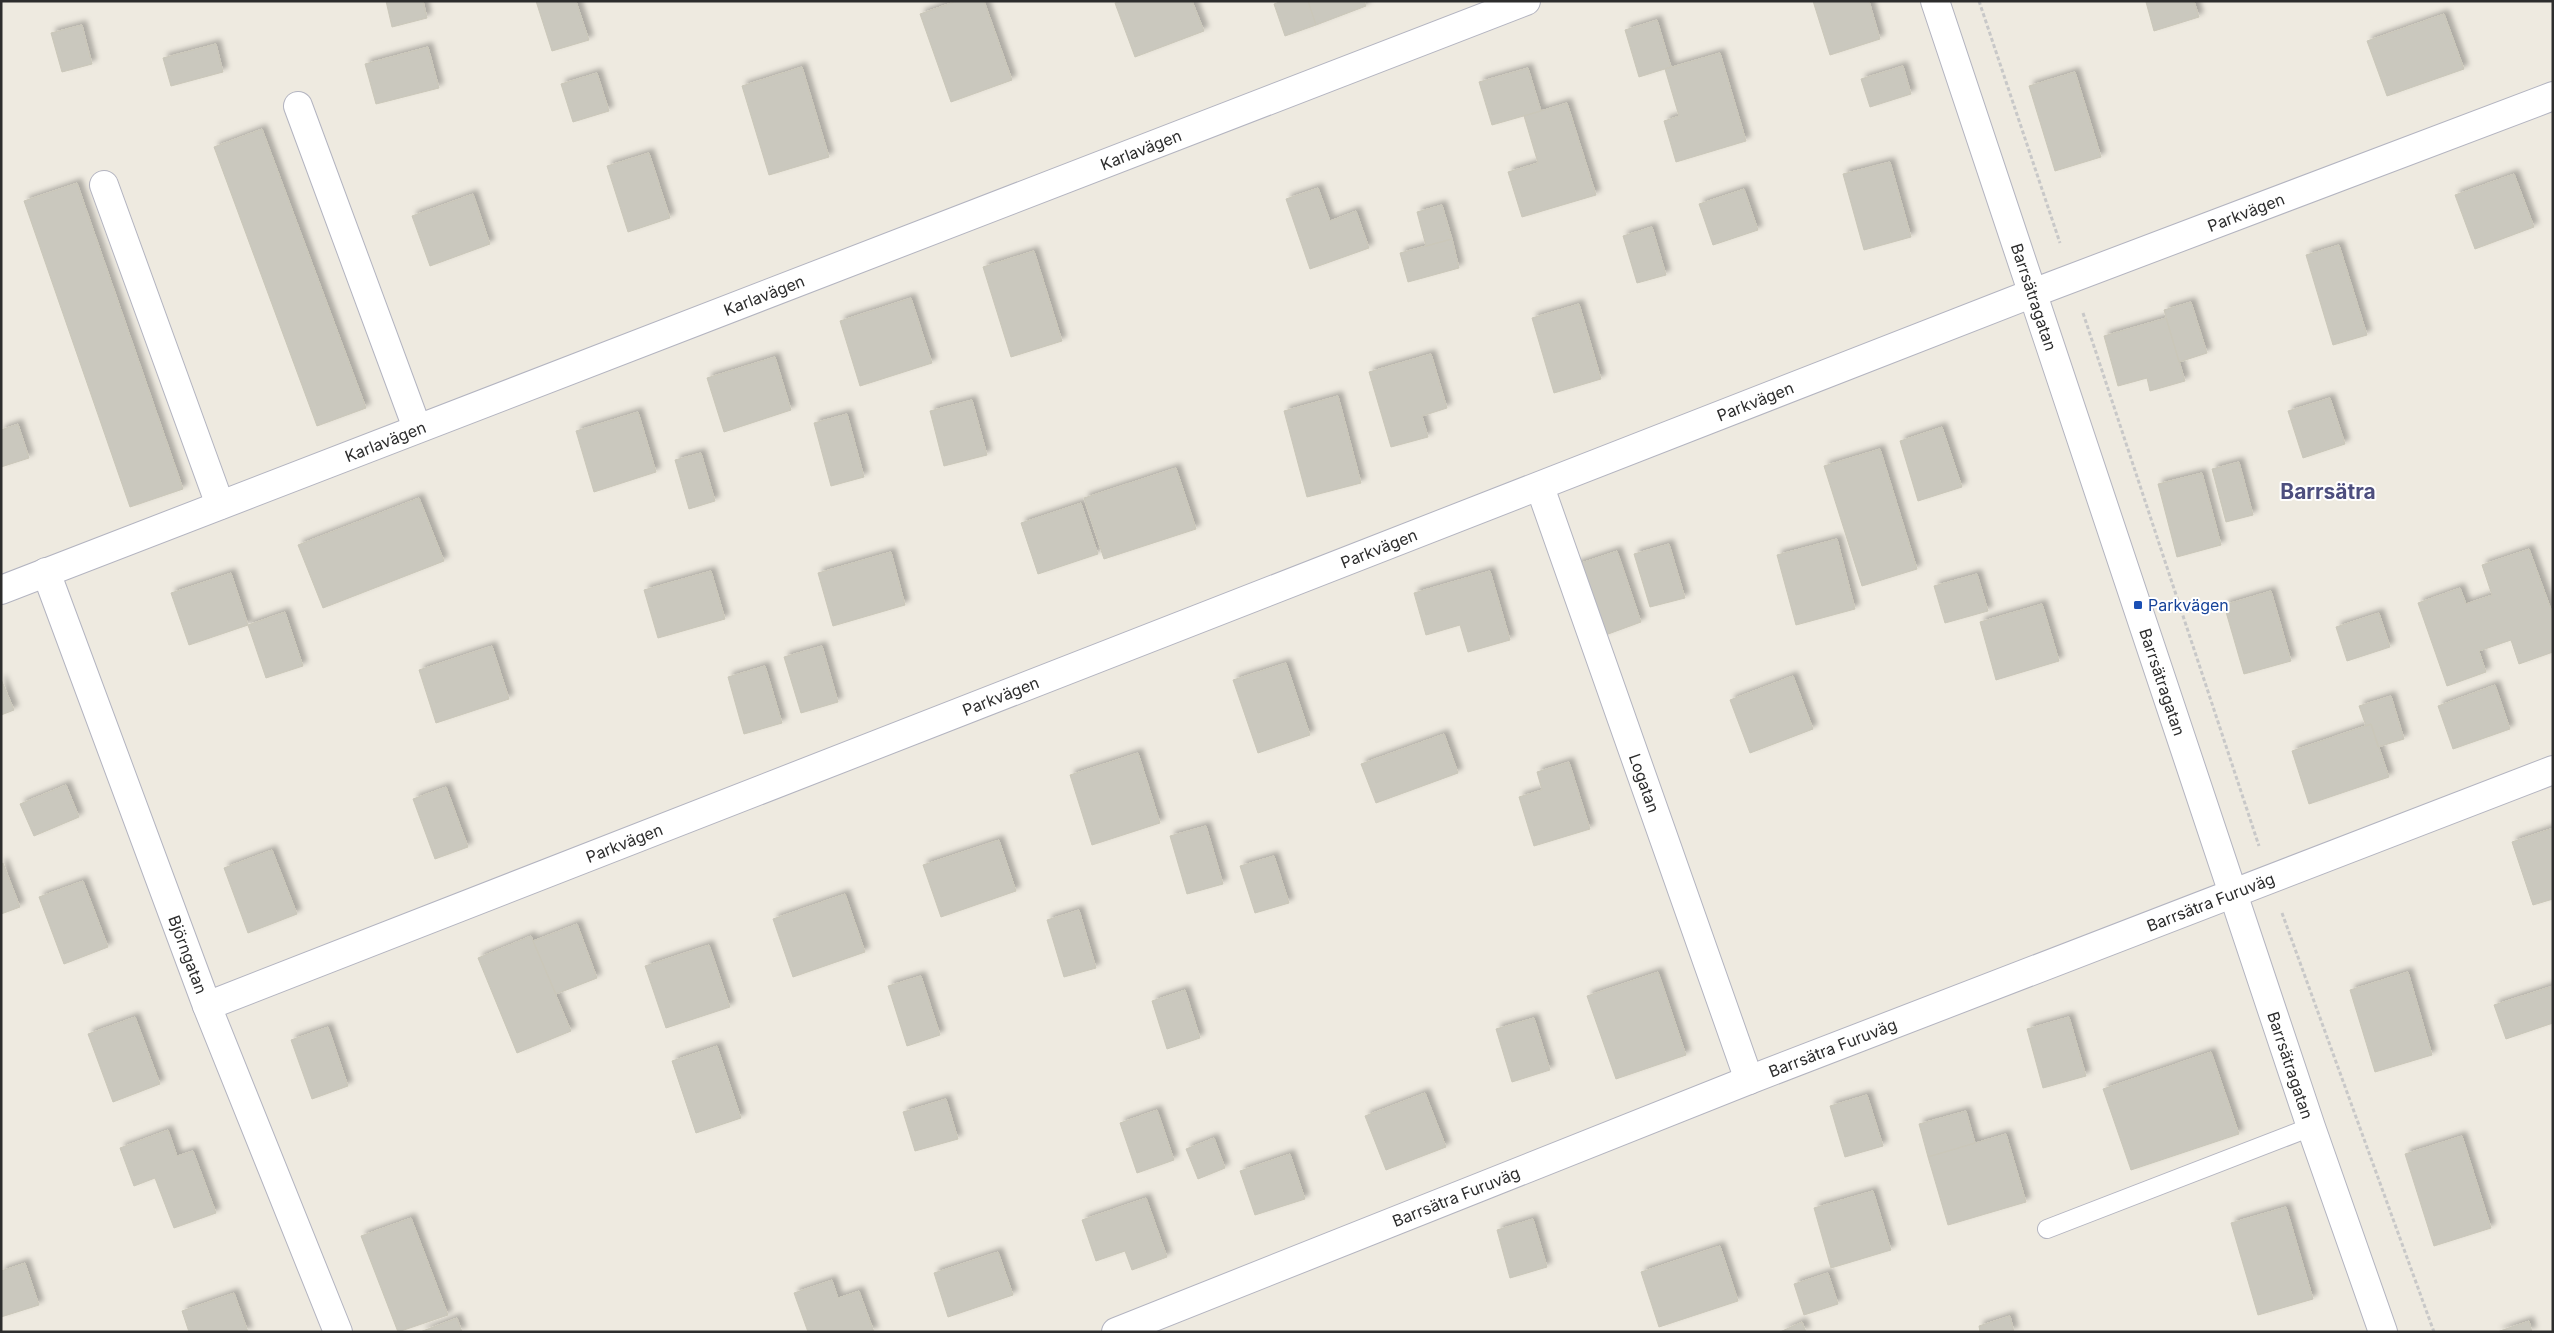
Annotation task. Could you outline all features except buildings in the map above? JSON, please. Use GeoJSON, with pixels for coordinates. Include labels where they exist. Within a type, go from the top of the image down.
{"type":"FeatureCollection","features":[{"type":"Feature","properties":{"kind":"street","name":"Karlavägen"},"geometry":{"type":"LineString","coordinates":[[1,590],[1526,1]]}},
{"type":"Feature","properties":{"kind":"street","name":"Barrsätragatan"},"geometry":{"type":"LineString","coordinates":[[1935,1],[2311,1127],[2384,1332]]}},
{"type":"Feature","properties":{"kind":"street","name":"Parkvägen"},"geometry":{"type":"LineString","coordinates":[[207,1006],[2033,293],[2553,96]]}},
{"type":"Feature","properties":{"kind":"street"},"geometry":{"type":"LineString","coordinates":[[298,106],[417,428]]}},
{"type":"Feature","properties":{"kind":"street"},"geometry":{"type":"LineString","coordinates":[[104,185],[220,505]]}},
{"type":"Feature","properties":{"kind":"street","name":"Logatan"},"geometry":{"type":"LineString","coordinates":[[1540,487],[1749,1080]]}},
{"type":"Feature","properties":{"kind":"street","name":"Björngatan"},"geometry":{"type":"LineString","coordinates":[[46,572],[207,1006],[338,1332]]}},
{"type":"Feature","properties":{"kind":"street","name":"Barrsätra Furuväg"},"geometry":{"type":"LineString","coordinates":[[1116,1332],[1749,1080],[2553,770]]}},
{"type":"Feature","properties":{"kind":"lane"},"geometry":{"type":"LineString","coordinates":[[2047,1229],[2311,1127]]}},
{"type":"Feature","properties":{"kind":"path"},"geometry":{"type":"LineString","coordinates":[[1980,1],[2270,880],[2434,1332]]}},
{"type":"Feature","properties":{"kind":"place","name":"Parkvägen"},"geometry":{"type":"Point","coordinates":[2138,605]}},
{"type":"Feature","properties":{"kind":"district","name":"Barrsätra"},"geometry":{"type":"Point","coordinates":[2328,491]}}]}
